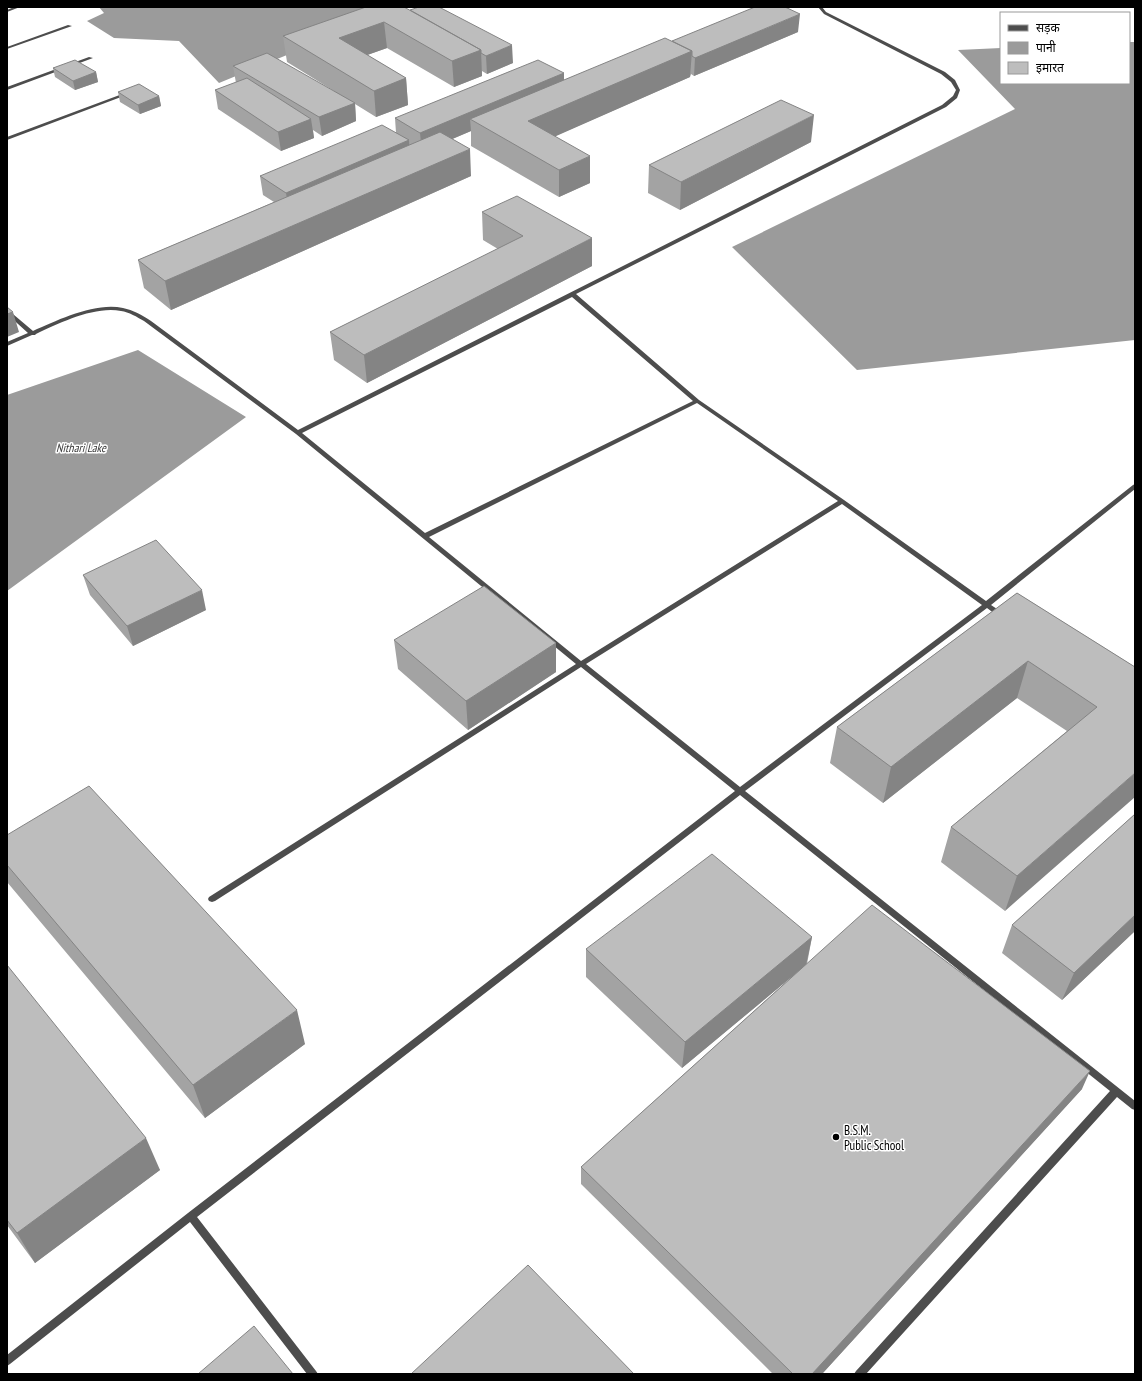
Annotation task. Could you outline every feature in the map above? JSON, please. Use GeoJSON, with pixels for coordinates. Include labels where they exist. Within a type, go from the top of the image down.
{"type":"FeatureCollection","features":[{"type":"Feature","properties":{"kind":"street"},"geometry":{"type":"LineString","coordinates":[[7,10],[18,7]]}},
{"type":"Feature","properties":{"kind":"street"},"geometry":{"type":"LineString","coordinates":[[298,433],[937,110],[955,97],[958,90],[953,81],[943,73],[825,13],[820,7]]}},
{"type":"Feature","properties":{"kind":"street"},"geometry":{"type":"LineString","coordinates":[[7,48],[70,26]]}},
{"type":"Feature","properties":{"kind":"street"},"geometry":{"type":"LineString","coordinates":[[7,89],[91,58]]}},
{"type":"Feature","properties":{"kind":"street"},"geometry":{"type":"LineString","coordinates":[[7,139],[129,94]]}},
{"type":"Feature","properties":{"kind":"street"},"geometry":{"type":"LineString","coordinates":[[572,294],[697,402],[842,501],[1006,618]]}},
{"type":"Feature","properties":{"kind":"street"},"geometry":{"type":"LineString","coordinates":[[7,344],[91,310],[107,308],[121,309],[136,314],[298,433],[581,664],[1135,1106]]}},
{"type":"Feature","properties":{"kind":"street"},"geometry":{"type":"LineString","coordinates":[[7,311],[33,334]]}},
{"type":"Feature","properties":{"kind":"street"},"geometry":{"type":"LineString","coordinates":[[425,536],[697,402]]}},
{"type":"Feature","properties":{"kind":"street"},"geometry":{"type":"LineString","coordinates":[[7,1361],[191,1216],[740,790],[986,605],[1135,486]]}},
{"type":"Feature","properties":{"kind":"street"},"geometry":{"type":"LineString","coordinates":[[212,900],[581,664],[842,501]]}},
{"type":"Feature","properties":{"kind":"street"},"geometry":{"type":"LineString","coordinates":[[859,1374],[1116,1091]]}},
{"type":"Feature","properties":{"kind":"street"},"geometry":{"type":"LineString","coordinates":[[191,1216],[314,1374]]}},
{"type":"Feature","properties":{"kind":"water"},"geometry":{"type":"Polygon","coordinates":[[[99,7],[404,7],[219,83],[179,41],[114,38],[87,21],[104,13],[99,7]]]}},
{"type":"Feature","properties":{"kind":"water"},"geometry":{"type":"Polygon","coordinates":[[[1130,42],[1135,42],[1135,340],[857,370],[732,247],[1015,109],[958,50],[1000,48],[1000,84],[1130,84],[1130,42]]]}},
{"type":"Feature","properties":{"kind":"water","name":"Nithari Lake"},"geometry":{"type":"Polygon","coordinates":[[[138,350],[246,417],[7,591],[7,395],[138,350]]]}},
{"type":"Feature","properties":{"kind":"building"},"geometry":{"type":"Polygon","coordinates":[[[366,7],[404,7],[481,50],[452,61],[384,22],[339,38],[406,78],[374,91],[283,36],[366,7]]]}},
{"type":"Feature","properties":{"kind":"building"},"geometry":{"type":"Polygon","coordinates":[[[419,7],[439,7],[512,45],[486,56],[481,53],[481,50],[410,10],[419,7]]]}},
{"type":"Feature","properties":{"kind":"building"},"geometry":{"type":"Polygon","coordinates":[[[755,7],[785,7],[800,14],[695,58],[692,56],[692,51],[672,41],[755,7]]]}},
{"type":"Feature","properties":{"kind":"building"},"geometry":{"type":"Polygon","coordinates":[[[665,38],[692,51],[528,121],[590,156],[559,170],[470,119],[665,38]]]}},
{"type":"Feature","properties":{"kind":"building"},"geometry":{"type":"Polygon","coordinates":[[[267,53],[355,103],[319,117],[233,66],[267,53]]]}},
{"type":"Feature","properties":{"kind":"building"},"geometry":{"type":"Polygon","coordinates":[[[75,60],[96,72],[73,81],[53,68],[75,60]]]}},
{"type":"Feature","properties":{"kind":"building"},"geometry":{"type":"Polygon","coordinates":[[[538,60],[564,73],[420,133],[395,118],[538,60]]]}},
{"type":"Feature","properties":{"kind":"building"},"geometry":{"type":"Polygon","coordinates":[[[247,78],[311,119],[278,132],[215,90],[247,78]]]}},
{"type":"Feature","properties":{"kind":"building"},"geometry":{"type":"Polygon","coordinates":[[[139,84],[159,96],[138,105],[118,92],[139,84]]]}},
{"type":"Feature","properties":{"kind":"building"},"geometry":{"type":"Polygon","coordinates":[[[781,100],[814,115],[681,182],[649,165],[781,100]]]}},
{"type":"Feature","properties":{"kind":"building"},"geometry":{"type":"Polygon","coordinates":[[[382,125],[409,140],[286,193],[260,176],[382,125]]]}},
{"type":"Feature","properties":{"kind":"building"},"geometry":{"type":"Polygon","coordinates":[[[440,132],[470,149],[165,281],[138,260],[440,132]]]}},
{"type":"Feature","properties":{"kind":"building"},"geometry":{"type":"Polygon","coordinates":[[[517,196],[592,238],[364,355],[330,332],[523,236],[482,212],[517,196]]]}},
{"type":"Feature","properties":{"kind":"building"},"geometry":{"type":"Polygon","coordinates":[[[7,307],[13,312],[7,314],[7,307]]]}},
{"type":"Feature","properties":{"kind":"building"},"geometry":{"type":"Polygon","coordinates":[[[156,540],[202,590],[127,626],[83,575],[156,540]]]}},
{"type":"Feature","properties":{"kind":"building"},"geometry":{"type":"Polygon","coordinates":[[[484,586],[556,643],[466,701],[394,640],[484,586]]]}},
{"type":"Feature","properties":{"kind":"building"},"geometry":{"type":"Polygon","coordinates":[[[1017,593],[1135,667],[1135,773],[1017,876],[951,827],[1097,707],[1028,661],[891,767],[837,727],[1017,593]]]}},
{"type":"Feature","properties":{"kind":"building"},"geometry":{"type":"Polygon","coordinates":[[[89,786],[297,1010],[193,1085],[7,865],[7,835],[89,786]]]}},
{"type":"Feature","properties":{"kind":"building"},"geometry":{"type":"Polygon","coordinates":[[[1135,814],[1135,915],[1074,973],[1012,925],[1135,814]]]}},
{"type":"Feature","properties":{"kind":"building"},"geometry":{"type":"Polygon","coordinates":[[[712,854],[812,937],[685,1042],[586,949],[712,854]]]}},
{"type":"Feature","properties":{"kind":"building","name":"B.S.M. Public School"},"geometry":{"type":"Polygon","coordinates":[[[872,905],[1090,1071],[812,1374],[793,1374],[581,1167],[872,905]]]}},
{"type":"Feature","properties":{"kind":"building"},"geometry":{"type":"Polygon","coordinates":[[[7,965],[146,1138],[17,1233],[7,1220],[7,965]]]}},
{"type":"Feature","properties":{"kind":"building"},"geometry":{"type":"Polygon","coordinates":[[[528,1265],[634,1374],[411,1374],[528,1265]]]}},
{"type":"Feature","properties":{"kind":"building"},"geometry":{"type":"Polygon","coordinates":[[[254,1326],[293,1374],[198,1374],[254,1326]]]}},
{"type":"Feature","properties":{"kind":"place","name":"B.S.M. Public School"},"geometry":{"type":"Point","coordinates":[836,1137]}}]}
